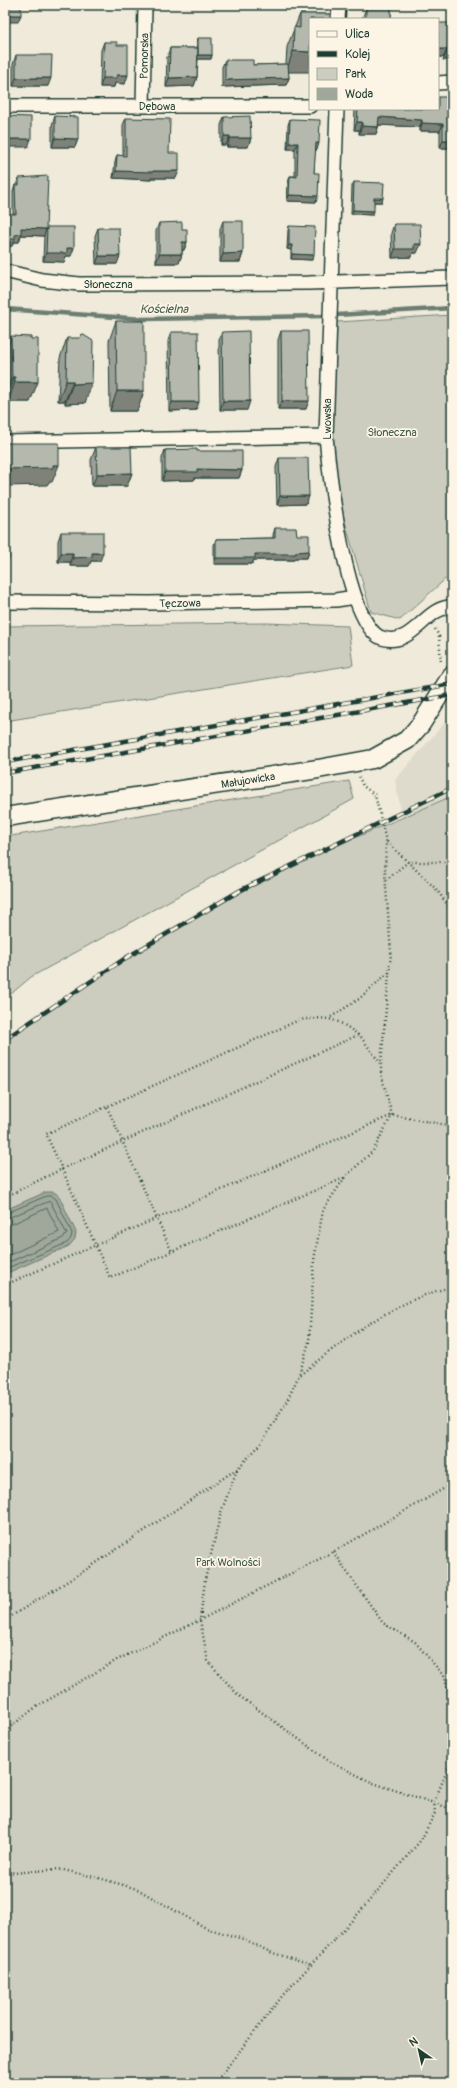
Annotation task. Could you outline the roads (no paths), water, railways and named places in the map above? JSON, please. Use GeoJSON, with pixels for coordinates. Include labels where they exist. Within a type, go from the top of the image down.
{"type":"FeatureCollection","features":[{"type":"Feature","properties":{"kind":"street","name":"Pomorska"},"geometry":{"type":"LineString","coordinates":[[143,106],[145,5]]}},
{"type":"Feature","properties":{"kind":"street"},"geometry":{"type":"LineString","coordinates":[[338,18],[339,5]]}},
{"type":"Feature","properties":{"kind":"street"},"geometry":{"type":"LineString","coordinates":[[439,84],[452,82]]}},
{"type":"Feature","properties":{"kind":"street","name":"Dębowa"},"geometry":{"type":"LineString","coordinates":[[5,106],[309,106]]}},
{"type":"Feature","properties":{"kind":"street","name":"Lwowska"},"geometry":{"type":"LineString","coordinates":[[337,110],[326,436],[331,484],[339,530],[355,597],[365,621],[371,630],[382,638],[405,636],[416,630],[438,611],[452,607]]}},
{"type":"Feature","properties":{"kind":"street","name":"Słoneczna"},"geometry":{"type":"LineString","coordinates":[[5,271],[42,280],[78,284],[330,282],[452,278]]}},
{"type":"Feature","properties":{"kind":"street"},"geometry":{"type":"LineString","coordinates":[[5,442],[326,436]]}},
{"type":"Feature","properties":{"kind":"street","name":"Tęczowa"},"geometry":{"type":"LineString","coordinates":[[5,602],[180,603],[336,600],[355,597]]}},
{"type":"Feature","properties":{"kind":"street","name":"Małujowicka"},"geometry":{"type":"LineString","coordinates":[[5,817],[355,763],[386,754],[407,740],[428,714],[452,675]]}},
{"type":"Feature","properties":{"kind":"water"},"geometry":{"type":"Polygon","coordinates":[[[46,1192],[54,1192],[59,1196],[76,1232],[75,1239],[69,1246],[5,1274],[5,1210],[46,1192]]]}},
{"type":"Feature","properties":{"kind":"waterway","name":"Kościelna"},"geometry":{"type":"LineString","coordinates":[[337,315],[452,308]]}},
{"type":"Feature","properties":{"kind":"waterway","name":"Kościelna"},"geometry":{"type":"LineString","coordinates":[[5,309],[143,319],[324,316]]}},
{"type":"Feature","properties":{"kind":"railway"},"geometry":{"type":"LineString","coordinates":[[5,762],[452,684]]}},
{"type":"Feature","properties":{"kind":"railway"},"geometry":{"type":"LineString","coordinates":[[5,773],[452,695]]}},
{"type":"Feature","properties":{"kind":"railway"},"geometry":{"type":"LineString","coordinates":[[5,1039],[124,959],[241,890],[452,788]]}},
{"type":"Feature","properties":{"kind":"park label","name":"Park Wolności"},"geometry":{"type":"Point","coordinates":[228,1562]}}]}
